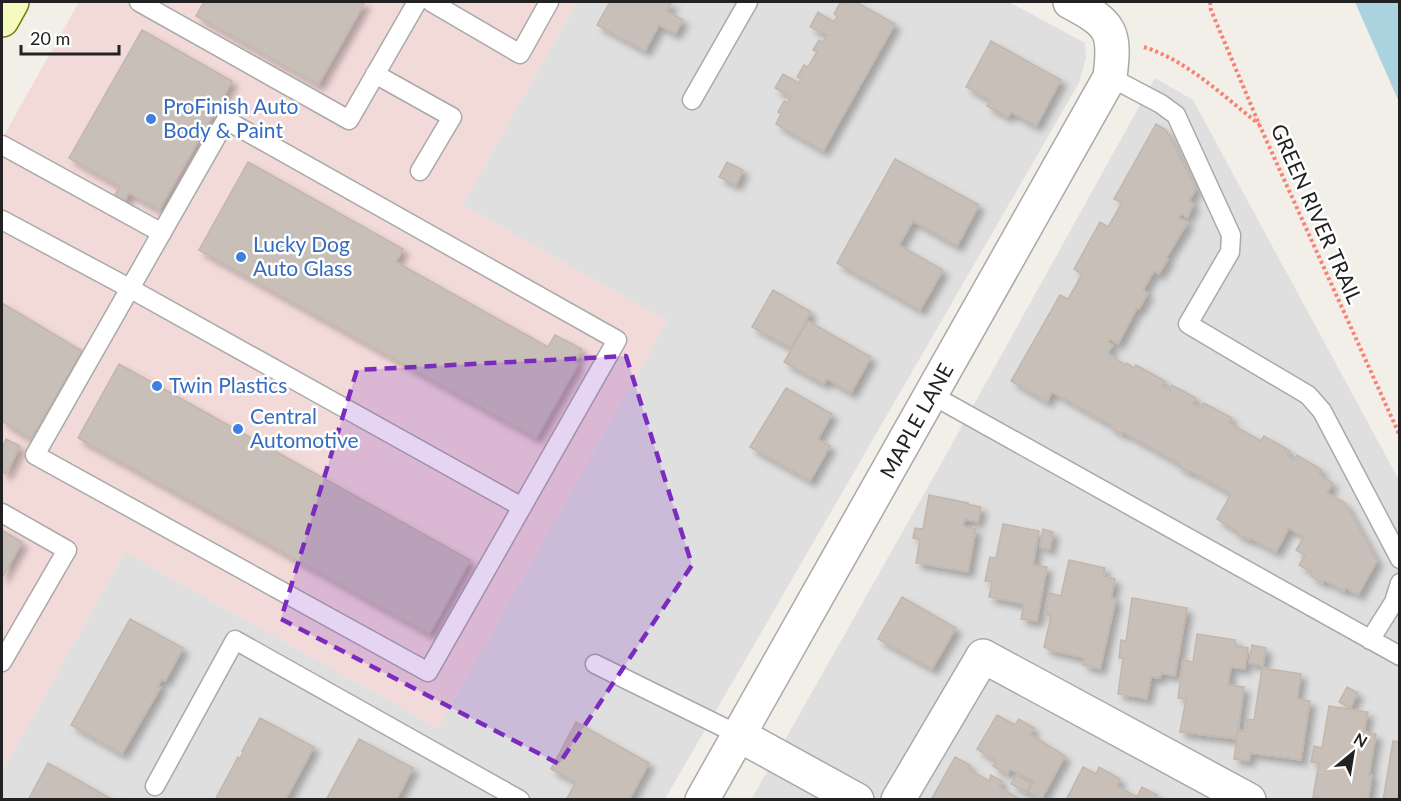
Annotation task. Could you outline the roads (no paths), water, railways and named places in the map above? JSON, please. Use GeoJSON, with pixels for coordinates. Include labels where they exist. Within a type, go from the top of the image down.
{"type":"FeatureCollection","features":[{"type":"Feature","properties":{"kind":"main road"},"geometry":{"type":"LineString","coordinates":[[2,20],[12,2]]}},
{"type":"Feature","properties":{"kind":"street","name":"MAPLE LANE"},"geometry":{"type":"LineString","coordinates":[[702,800],[1110,77],[1112,37],[1106,25],[1094,15],[1070,2]]}},
{"type":"Feature","properties":{"kind":"street"},"geometry":{"type":"LineString","coordinates":[[898,800],[983,656],[1249,800]]}},
{"type":"Feature","properties":{"kind":"street"},"geometry":{"type":"LineString","coordinates":[[739,735],[857,800]]}},
{"type":"Feature","properties":{"kind":"lane"},"geometry":{"type":"LineString","coordinates":[[148,4],[349,120],[417,2]]}},
{"type":"Feature","properties":{"kind":"lane"},"geometry":{"type":"LineString","coordinates":[[431,2],[520,54],[549,2]]}},
{"type":"Feature","properties":{"kind":"lane"},"geometry":{"type":"LineString","coordinates":[[692,100],[748,2]]}},
{"type":"Feature","properties":{"kind":"lane"},"geometry":{"type":"LineString","coordinates":[[375,74],[452,117],[420,171]]}},
{"type":"Feature","properties":{"kind":"lane"},"geometry":{"type":"LineString","coordinates":[[1110,77],[1161,104],[1176,115],[1231,234],[1230,252],[1188,324],[1308,395],[1322,411],[1400,559]]}},
{"type":"Feature","properties":{"kind":"lane"},"geometry":{"type":"LineString","coordinates":[[226,120],[617,340],[428,672],[35,454],[162,233],[226,120]]}},
{"type":"Feature","properties":{"kind":"lane"},"geometry":{"type":"LineString","coordinates":[[2,145],[162,233]]}},
{"type":"Feature","properties":{"kind":"lane"},"geometry":{"type":"LineString","coordinates":[[2,220],[131,289],[522,507]]}},
{"type":"Feature","properties":{"kind":"lane"},"geometry":{"type":"LineString","coordinates":[[932,395],[1400,656]]}},
{"type":"Feature","properties":{"kind":"lane"},"geometry":{"type":"LineString","coordinates":[[2,513],[67,550],[2,662]]}},
{"type":"Feature","properties":{"kind":"lane"},"geometry":{"type":"LineString","coordinates":[[1370,640],[1394,602],[1400,584]]}},
{"type":"Feature","properties":{"kind":"lane"},"geometry":{"type":"LineString","coordinates":[[155,786],[235,640],[520,800]]}},
{"type":"Feature","properties":{"kind":"lane"},"geometry":{"type":"LineString","coordinates":[[595,664],[739,735]]}},
{"type":"Feature","properties":{"kind":"water"},"geometry":{"type":"Polygon","coordinates":[[[1355,2],[1399,2],[1399,102],[1355,2]]]}},
{"type":"Feature","properties":{"kind":"place","name":"ProFinish Auto Body & Paint"},"geometry":{"type":"Point","coordinates":[151,119]}},
{"type":"Feature","properties":{"kind":"place","name":"Lucky Dog Auto Glass"},"geometry":{"type":"Point","coordinates":[241,257]}},
{"type":"Feature","properties":{"kind":"place","name":"Twin Plastics"},"geometry":{"type":"Point","coordinates":[157,386]}},
{"type":"Feature","properties":{"kind":"place","name":"Central Automotive"},"geometry":{"type":"Point","coordinates":[238,429]}}]}
